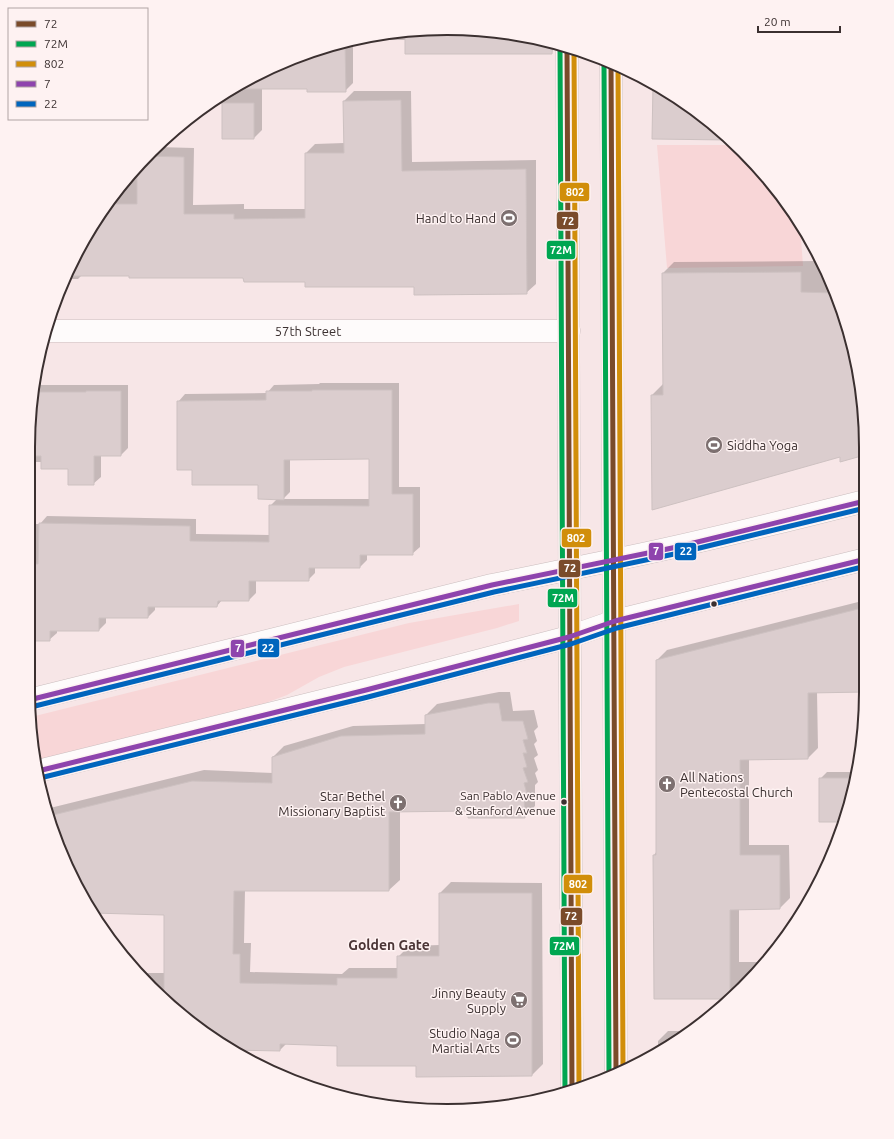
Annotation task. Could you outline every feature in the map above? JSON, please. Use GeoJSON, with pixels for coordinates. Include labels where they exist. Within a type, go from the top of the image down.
{"type":"FeatureCollection","features":[{"type":"Feature","properties":{"kind":"main road"},"geometry":{"type":"LineString","coordinates":[[567,53],[572,1084]]}},
{"type":"Feature","properties":{"kind":"main road"},"geometry":{"type":"LineString","coordinates":[[611,69],[615,622],[616,1068]]}},
{"type":"Feature","properties":{"kind":"main road","name":"57th Street"},"geometry":{"type":"LineString","coordinates":[[52,332],[569,332]]}},
{"type":"Feature","properties":{"kind":"main road"},"geometry":{"type":"LineString","coordinates":[[35,698],[492,585],[614,560],[784,522],[859,503]]}},
{"type":"Feature","properties":{"kind":"main road"},"geometry":{"type":"LineString","coordinates":[[43,770],[359,692],[569,637],[615,622],[859,561]]}},
{"type":"Feature","properties":{"kind":"shaded area"},"geometry":{"type":"Polygon","coordinates":[[[657,145],[727,145],[757,175],[790,218],[801,236],[803,266],[667,268],[657,145]]]}},
{"type":"Feature","properties":{"kind":"shaded area"},"geometry":{"type":"Polygon","coordinates":[[[519,604],[519,621],[344,667],[319,677],[287,695],[263,704],[41,759],[36,716],[409,623],[519,604]]]}},
{"type":"Feature","properties":{"kind":"building"},"geometry":{"type":"Polygon","coordinates":[[[447,35],[501,39],[552,49],[552,54],[405,54],[405,38],[447,35]]]}},
{"type":"Feature","properties":{"kind":"building"},"geometry":{"type":"Polygon","coordinates":[[[345,48],[346,92],[307,92],[307,89],[243,89],[289,66],[345,48]]]}},
{"type":"Feature","properties":{"kind":"building"},"geometry":{"type":"Polygon","coordinates":[[[653,90],[676,104],[722,140],[652,139],[653,90]]]}},
{"type":"Feature","properties":{"kind":"building"},"geometry":{"type":"Polygon","coordinates":[[[401,100],[402,171],[526,169],[527,294],[414,295],[414,287],[305,287],[305,282],[244,282],[243,278],[129,278],[129,276],[72,276],[90,241],[114,204],[137,204],[137,175],[156,156],[184,157],[184,214],[234,214],[234,219],[305,218],[305,153],[344,153],[343,101],[401,100]]]}},
{"type":"Feature","properties":{"kind":"building"},"geometry":{"type":"Polygon","coordinates":[[[222,103],[254,103],[254,139],[222,139],[222,103]]]}},
{"type":"Feature","properties":{"kind":"building"},"geometry":{"type":"Polygon","coordinates":[[[801,272],[801,292],[829,293],[845,340],[851,367],[858,420],[859,457],[840,462],[840,457],[652,510],[651,395],[663,395],[662,273],[801,272]]]}},
{"type":"Feature","properties":{"kind":"building"},"geometry":{"type":"Polygon","coordinates":[[[392,390],[392,494],[413,494],[413,555],[360,555],[360,568],[309,568],[309,581],[249,581],[249,601],[218,601],[217,607],[148,607],[148,618],[99,618],[99,631],[50,631],[50,641],[35,641],[35,564],[38,564],[39,523],[190,526],[190,541],[269,542],[269,505],[369,506],[369,459],[284,460],[284,500],[258,499],[258,485],[192,485],[192,470],[177,470],[177,401],[266,400],[266,391],[392,390]]]}},
{"type":"Feature","properties":{"kind":"building"},"geometry":{"type":"Polygon","coordinates":[[[121,391],[121,456],[94,456],[94,485],[68,485],[68,469],[41,469],[41,456],[35,456],[36,420],[39,392],[121,391]]]}},
{"type":"Feature","properties":{"kind":"building"},"geometry":{"type":"Polygon","coordinates":[[[859,609],[859,692],[808,693],[808,759],[740,760],[740,855],[780,855],[780,909],[730,910],[730,991],[722,999],[654,999],[653,855],[656,855],[656,660],[859,609]]]}},
{"type":"Feature","properties":{"kind":"building"},"geometry":{"type":"Polygon","coordinates":[[[488,703],[499,703],[502,721],[523,721],[528,739],[523,740],[527,753],[523,753],[527,767],[523,768],[528,782],[524,783],[527,794],[524,796],[525,818],[468,818],[468,811],[389,812],[389,891],[234,891],[233,954],[240,954],[240,983],[337,985],[337,978],[397,978],[397,956],[439,956],[439,893],[532,893],[532,1076],[416,1077],[416,1066],[337,1066],[337,1046],[280,1044],[280,1051],[241,1049],[196,1019],[164,991],[164,915],[99,913],[77,874],[66,850],[54,815],[192,781],[272,783],[272,757],[341,736],[425,734],[425,715],[488,703]]]}},
{"type":"Feature","properties":{"kind":"building"},"geometry":{"type":"Polygon","coordinates":[[[819,778],[850,778],[838,822],[819,822],[819,778]]]}},
{"type":"Feature","properties":{"kind":"transit line","name":"72M"},"geometry":{"type":"LineString","coordinates":[[560,51],[565,1086]]}},
{"type":"Feature","properties":{"kind":"transit line","name":"72"},"geometry":{"type":"LineString","coordinates":[[567,53],[572,1084]]}},
{"type":"Feature","properties":{"kind":"transit line","name":"802"},"geometry":{"type":"LineString","coordinates":[[574,55],[579,1082]]}},
{"type":"Feature","properties":{"kind":"transit line","name":"72M"},"geometry":{"type":"LineString","coordinates":[[604,66],[609,1071]]}},
{"type":"Feature","properties":{"kind":"transit line","name":"72"},"geometry":{"type":"LineString","coordinates":[[611,69],[616,1068]]}},
{"type":"Feature","properties":{"kind":"transit line","name":"802"},"geometry":{"type":"LineString","coordinates":[[618,72],[623,1065]]}},
{"type":"Feature","properties":{"kind":"transit line","name":"7"},"geometry":{"type":"LineString","coordinates":[[35,698],[492,585],[677,547],[859,502]]}},
{"type":"Feature","properties":{"kind":"transit line","name":"22"},"geometry":{"type":"LineString","coordinates":[[36,706],[494,592],[679,553],[859,509]]}},
{"type":"Feature","properties":{"kind":"transit line","name":"7"},"geometry":{"type":"LineString","coordinates":[[43,770],[366,690],[569,637],[615,621],[859,561]]}},
{"type":"Feature","properties":{"kind":"transit line","name":"22"},"geometry":{"type":"LineString","coordinates":[[44,777],[368,697],[571,644],[617,628],[859,568]]}},
{"type":"Feature","properties":{"kind":"place","name":"Hand to Hand"},"geometry":{"type":"Point","coordinates":[509,218]}},
{"type":"Feature","properties":{"kind":"place","name":"Siddha Yoga"},"geometry":{"type":"Point","coordinates":[714,445]}},
{"type":"Feature","properties":{"kind":"place","name":"All Nations Pentecostal Church"},"geometry":{"type":"Point","coordinates":[667,784]}},
{"type":"Feature","properties":{"kind":"place","name":"San Pablo Avenue & Stanford Avenue"},"geometry":{"type":"Point","coordinates":[564,802]}},
{"type":"Feature","properties":{"kind":"place","name":"Star Bethel Missionary Baptist"},"geometry":{"type":"Point","coordinates":[398,803]}},
{"type":"Feature","properties":{"kind":"place","name":"Jinny Beauty Supply"},"geometry":{"type":"Point","coordinates":[519,1000]}},
{"type":"Feature","properties":{"kind":"place","name":"Studio Naga Martial Arts"},"geometry":{"type":"Point","coordinates":[513,1040]}},
{"type":"Feature","properties":{"kind":"district","name":"Golden Gate"},"geometry":{"type":"Point","coordinates":[389,945]}}]}
